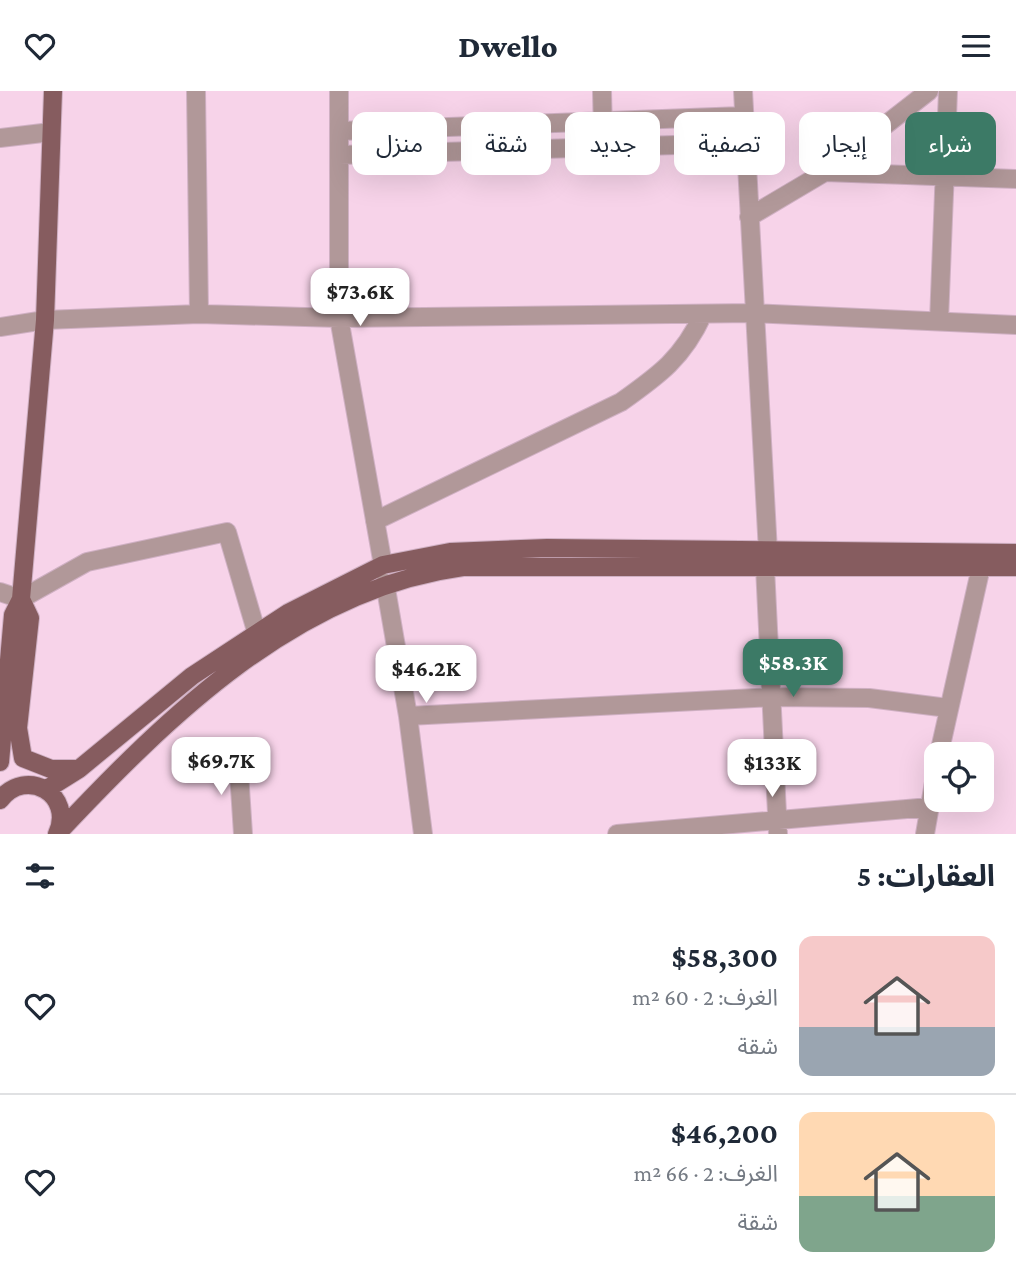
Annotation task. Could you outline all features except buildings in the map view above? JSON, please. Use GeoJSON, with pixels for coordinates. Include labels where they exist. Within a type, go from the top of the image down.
{"type":"FeatureCollection","features":[{"type":"Feature","properties":{"kind":"main road"},"geometry":{"type":"LineString","coordinates":[[0,762],[13,615],[21,599],[45,320],[53,91]]}},
{"type":"Feature","properties":{"kind":"main road"},"geometry":{"type":"LineString","coordinates":[[0,800],[14,787],[41,787],[79,769],[192,675],[288,613],[383,565],[450,552],[547,548],[767,560],[1016,567]]}},
{"type":"Feature","properties":{"kind":"main road"},"geometry":{"type":"LineString","coordinates":[[58,834],[97,790],[206,689],[295,627],[385,583],[423,573],[463,568],[1016,553]]}},
{"type":"Feature","properties":{"kind":"main road"},"geometry":{"type":"LineString","coordinates":[[21,599],[30,618],[18,728],[23,758],[41,787],[60,804],[62,814],[58,834]]}},
{"type":"Feature","properties":{"kind":"main road"},"geometry":{"type":"LineString","coordinates":[[23,758],[51,769],[79,769]]}},
{"type":"Feature","properties":{"kind":"street"},"geometry":{"type":"LineString","coordinates":[[196,91],[199,314]]}},
{"type":"Feature","properties":{"kind":"street"},"geometry":{"type":"LineString","coordinates":[[340,91],[339,318],[383,565]]}},
{"type":"Feature","properties":{"kind":"street"},"geometry":{"type":"LineString","coordinates":[[602,91],[603,112]]}},
{"type":"Feature","properties":{"kind":"street"},"geometry":{"type":"LineString","coordinates":[[743,91],[743,112]]}},
{"type":"Feature","properties":{"kind":"street"},"geometry":{"type":"LineString","coordinates":[[891,121],[929,91]]}},
{"type":"Feature","properties":{"kind":"street"},"geometry":{"type":"LineString","coordinates":[[939,321],[948,91]]}},
{"type":"Feature","properties":{"kind":"street"},"geometry":{"type":"LineString","coordinates":[[340,131],[565,122]]}},
{"type":"Feature","properties":{"kind":"street"},"geometry":{"type":"LineString","coordinates":[[0,138],[51,132]]}},
{"type":"Feature","properties":{"kind":"street"},"geometry":{"type":"LineString","coordinates":[[340,155],[565,148]]}},
{"type":"Feature","properties":{"kind":"street"},"geometry":{"type":"LineString","coordinates":[[746,175],[767,560],[777,826]]}},
{"type":"Feature","properties":{"kind":"street"},"geometry":{"type":"LineString","coordinates":[[749,217],[820,175]]}},
{"type":"Feature","properties":{"kind":"street"},"geometry":{"type":"LineString","coordinates":[[886,175],[1016,179]]}},
{"type":"Feature","properties":{"kind":"street"},"geometry":{"type":"LineString","coordinates":[[0,327],[45,320],[199,314],[339,318],[753,313],[1016,325]]}},
{"type":"Feature","properties":{"kind":"street"},"geometry":{"type":"LineString","coordinates":[[375,521],[621,402],[657,376],[690,343],[702,314]]}},
{"type":"Feature","properties":{"kind":"street"},"geometry":{"type":"LineString","coordinates":[[0,592],[21,599],[87,562],[228,532],[257,634]]}},
{"type":"Feature","properties":{"kind":"street"},"geometry":{"type":"LineString","coordinates":[[941,742],[981,567]]}},
{"type":"Feature","properties":{"kind":"street"},"geometry":{"type":"LineString","coordinates":[[385,583],[408,716],[423,834]]}},
{"type":"Feature","properties":{"kind":"street"},"geometry":{"type":"LineString","coordinates":[[408,716],[773,697],[869,698],[948,708]]}},
{"type":"Feature","properties":{"kind":"street"},"geometry":{"type":"LineString","coordinates":[[238,757],[243,834]]}},
{"type":"Feature","properties":{"kind":"street"},"geometry":{"type":"LineString","coordinates":[[617,834],[777,826],[924,808]]}},
{"type":"Feature","properties":{"kind":"street"},"geometry":{"type":"LineString","coordinates":[[925,834],[929,812]]}}]}
